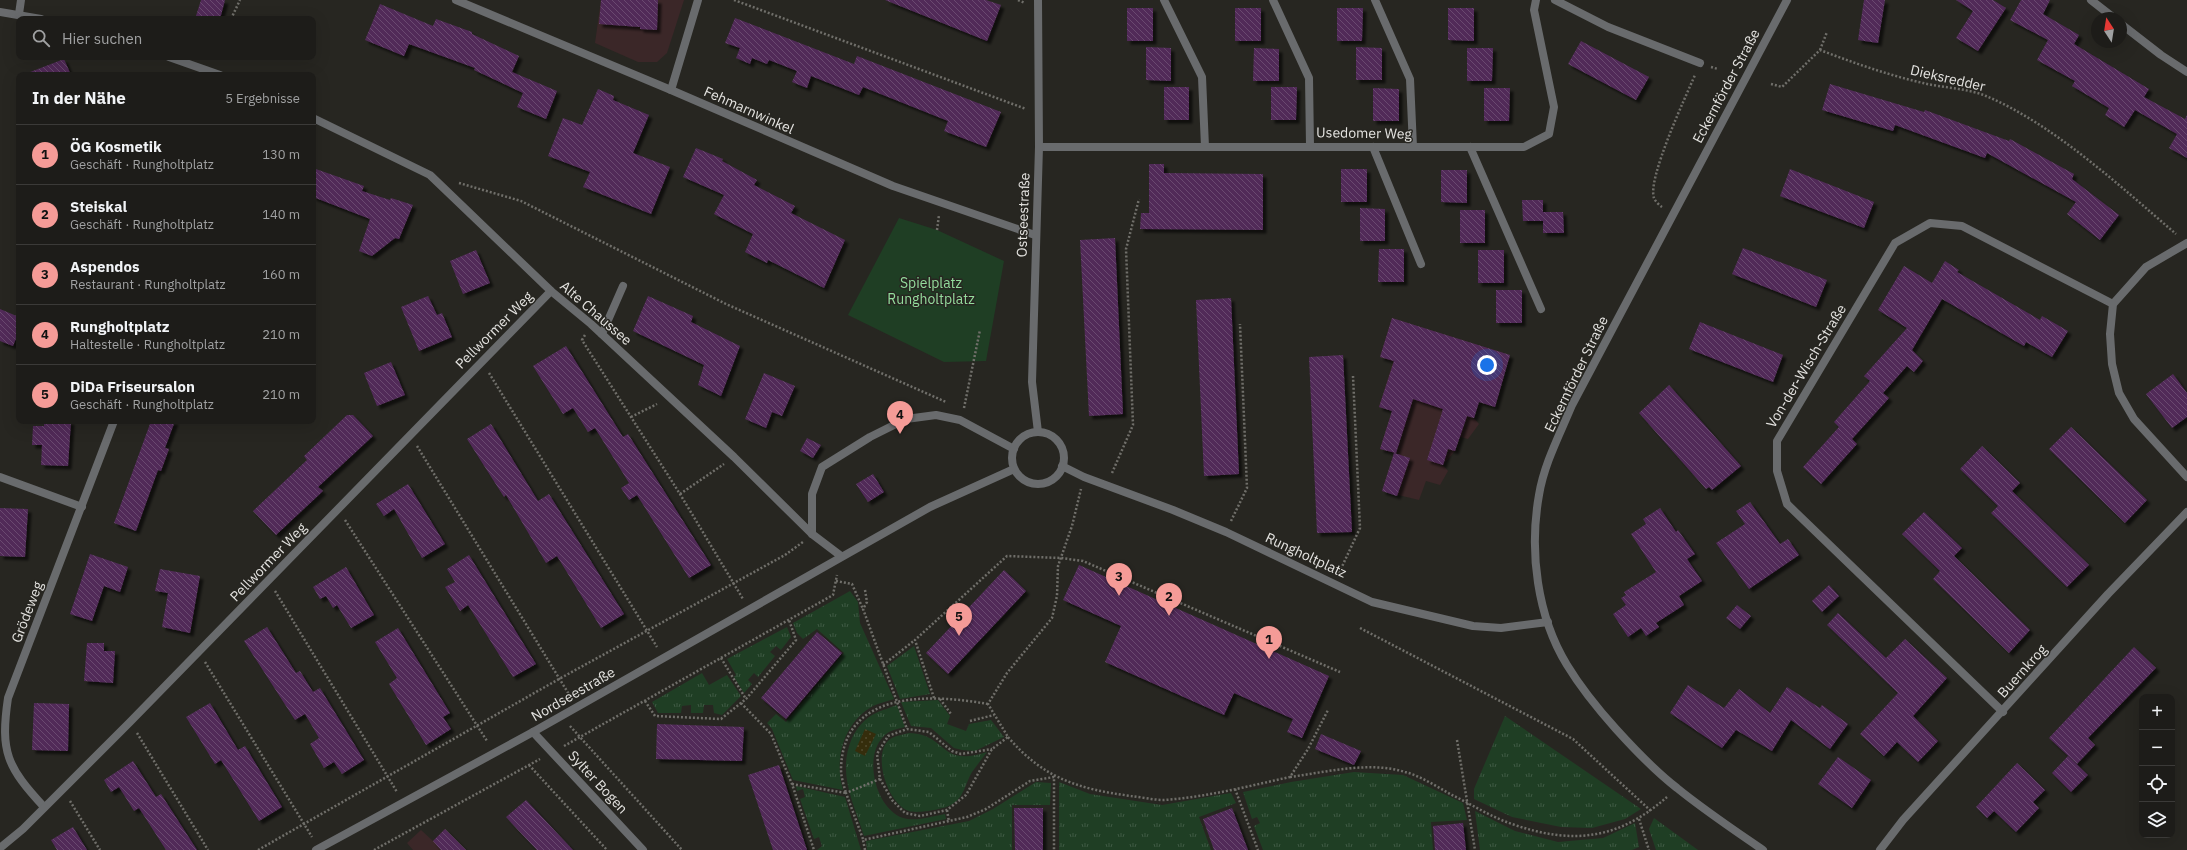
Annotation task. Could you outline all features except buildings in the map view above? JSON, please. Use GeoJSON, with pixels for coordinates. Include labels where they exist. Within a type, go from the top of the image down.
{"type":"FeatureCollection","features":[{"type":"Feature","properties":{"kind":"street"},"geometry":{"type":"LineString","coordinates":[[19,14],[21,0]]}},
{"type":"Feature","properties":{"kind":"street","name":"Fehmarnwinkel"},"geometry":{"type":"LineString","coordinates":[[456,0],[671,90],[893,186],[1035,235]]}},
{"type":"Feature","properties":{"kind":"street"},"geometry":{"type":"LineString","coordinates":[[671,90],[698,0]]}},
{"type":"Feature","properties":{"kind":"street","name":"Ostseestraße"},"geometry":{"type":"LineString","coordinates":[[1038,0],[1039,147],[1035,235],[1032,382],[1038,432]]}},
{"type":"Feature","properties":{"kind":"street"},"geometry":{"type":"LineString","coordinates":[[1164,0],[1202,77],[1205,147]]}},
{"type":"Feature","properties":{"kind":"street"},"geometry":{"type":"LineString","coordinates":[[1273,0],[1309,78],[1310,146]]}},
{"type":"Feature","properties":{"kind":"street"},"geometry":{"type":"LineString","coordinates":[[1374,0],[1410,79],[1413,147]]}},
{"type":"Feature","properties":{"kind":"street","name":"Usedomer Weg"},"geometry":{"type":"LineString","coordinates":[[1039,147],[1524,147],[1549,134],[1554,107],[1534,10],[1536,0]]}},
{"type":"Feature","properties":{"kind":"street"},"geometry":{"type":"LineString","coordinates":[[1555,0],[1608,27],[1700,63]]}},
{"type":"Feature","properties":{"kind":"street","name":"Eckernförder Straße"},"geometry":{"type":"LineString","coordinates":[[1763,850],[1676,788],[1632,746],[1591,700],[1566,664],[1548,622],[1538,586],[1535,558],[1535,527],[1539,494],[1546,467],[1572,405],[1673,212],[1787,0]]}},
{"type":"Feature","properties":{"kind":"street"},"geometry":{"type":"LineString","coordinates":[[2091,0],[2106,12]]}},
{"type":"Feature","properties":{"kind":"street"},"geometry":{"type":"LineString","coordinates":[[0,12],[28,16]]}},
{"type":"Feature","properties":{"kind":"street"},"geometry":{"type":"LineString","coordinates":[[2127,29],[2161,55],[2187,72]]}},
{"type":"Feature","properties":{"kind":"street"},"geometry":{"type":"LineString","coordinates":[[178,60],[212,72]]}},
{"type":"Feature","properties":{"kind":"street","name":"Alte Chaussee"},"geometry":{"type":"LineString","coordinates":[[316,119],[430,175],[551,291],[591,324],[734,457],[812,534],[841,556]]}},
{"type":"Feature","properties":{"kind":"street"},"geometry":{"type":"LineString","coordinates":[[1373,147],[1421,264]]}},
{"type":"Feature","properties":{"kind":"street"},"geometry":{"type":"LineString","coordinates":[[1470,148],[1541,309]]}},
{"type":"Feature","properties":{"kind":"street","name":"Von-der-Wisch-Straße"},"geometry":{"type":"LineString","coordinates":[[2003,712],[1787,504],[1777,471],[1777,441],[1895,243],[1930,223],[1962,226],[2113,304]]}},
{"type":"Feature","properties":{"kind":"street"},"geometry":{"type":"LineString","coordinates":[[2187,243],[2146,267],[2113,304],[2111,342],[2112,364],[2119,393],[2134,419],[2187,477]]}},
{"type":"Feature","properties":{"kind":"street"},"geometry":{"type":"LineString","coordinates":[[602,334],[623,286]]}},
{"type":"Feature","properties":{"kind":"street","name":"Pellwormer Weg"},"geometry":{"type":"LineString","coordinates":[[0,848],[23,829],[62,788],[130,722],[337,508],[551,291]]}},
{"type":"Feature","properties":{"kind":"street"},"geometry":{"type":"LineString","coordinates":[[812,534],[812,494],[822,467],[870,437],[906,419],[936,415],[960,420],[1014,448]]}},
{"type":"Feature","properties":{"kind":"street","name":"Grödeweg"},"geometry":{"type":"LineString","coordinates":[[44,807],[15,773],[6,752],[3,727],[8,698],[113,424]]}},
{"type":"Feature","properties":{"kind":"street"},"geometry":{"type":"LineString","coordinates":[[1038,432],[1049,434],[1060,443],[1064,454],[1062,466],[1056,477],[1044,483],[1031,483],[1022,478],[1014,469],[1012,458],[1014,448],[1019,440],[1028,434],[1038,432]]}},
{"type":"Feature","properties":{"kind":"street","name":"Rungholtplatz"},"geometry":{"type":"LineString","coordinates":[[1062,466],[1084,477],[1106,484],[1226,532],[1335,582],[1372,602],[1473,626],[1501,628],[1548,622]]}},
{"type":"Feature","properties":{"kind":"street"},"geometry":{"type":"LineString","coordinates":[[841,556],[930,507],[1014,469]]}},
{"type":"Feature","properties":{"kind":"street"},"geometry":{"type":"LineString","coordinates":[[0,477],[82,507]]}},
{"type":"Feature","properties":{"kind":"street","name":"Buernkrog"},"geometry":{"type":"LineString","coordinates":[[1880,850],[1903,820],[2003,712],[2108,594],[2187,512]]}},
{"type":"Feature","properties":{"kind":"street","name":"Nordseestraße"},"geometry":{"type":"LineString","coordinates":[[317,849],[562,716],[841,556]]}},
{"type":"Feature","properties":{"kind":"street","name":"Sylter Bogen"},"geometry":{"type":"LineString","coordinates":[[533,732],[644,850]]}},
{"type":"Feature","properties":{"kind":"path"},"geometry":{"type":"LineString","coordinates":[[232,16],[240,0]]}},
{"type":"Feature","properties":{"kind":"path"},"geometry":{"type":"LineString","coordinates":[[734,0],[1039,113]]}},
{"type":"Feature","properties":{"kind":"path"},"geometry":{"type":"LineString","coordinates":[[1771,84],[1782,87],[1820,50],[1827,32]]}},
{"type":"Feature","properties":{"kind":"path","name":"Dieksredder"},"geometry":{"type":"LineString","coordinates":[[1820,50],[1868,68],[1924,84],[1984,95],[2015,109],[2102,170],[2178,235]]}},
{"type":"Feature","properties":{"kind":"path"},"geometry":{"type":"LineString","coordinates":[[1673,212],[1660,206],[1654,198],[1653,188],[1666,141],[1700,63]]}},
{"type":"Feature","properties":{"kind":"path"},"geometry":{"type":"LineString","coordinates":[[452,181],[521,201],[726,304],[949,404]]}},
{"type":"Feature","properties":{"kind":"path"},"geometry":{"type":"LineString","coordinates":[[1106,484],[1133,425],[1126,249],[1139,199]]}},
{"type":"Feature","properties":{"kind":"path"},"geometry":{"type":"LineString","coordinates":[[591,324],[582,340],[680,494],[748,608]]}},
{"type":"Feature","properties":{"kind":"path"},"geometry":{"type":"LineString","coordinates":[[1226,532],[1247,488],[1240,324]]}},
{"type":"Feature","properties":{"kind":"path"},"geometry":{"type":"LineString","coordinates":[[956,407],[964,410],[980,330]]}},
{"type":"Feature","properties":{"kind":"path"},"geometry":{"type":"LineString","coordinates":[[482,361],[663,657]]}},
{"type":"Feature","properties":{"kind":"path"},"geometry":{"type":"LineString","coordinates":[[1335,582],[1360,528],[1353,376]]}},
{"type":"Feature","properties":{"kind":"path"},"geometry":{"type":"LineString","coordinates":[[631,417],[670,397]]}},
{"type":"Feature","properties":{"kind":"path"},"geometry":{"type":"LineString","coordinates":[[410,434],[577,707]]}},
{"type":"Feature","properties":{"kind":"path"},"geometry":{"type":"LineString","coordinates":[[680,494],[734,457]]}},
{"type":"Feature","properties":{"kind":"path"},"geometry":{"type":"LineString","coordinates":[[988,704],[1007,673],[1052,618],[1057,596],[1058,566],[1072,526],[1084,477]]}},
{"type":"Feature","properties":{"kind":"path"},"geometry":{"type":"LineString","coordinates":[[337,508],[495,753]]}},
{"type":"Feature","properties":{"kind":"path"},"geometry":{"type":"LineString","coordinates":[[258,850],[559,678],[786,555],[812,534]]}},
{"type":"Feature","properties":{"kind":"path"},"geometry":{"type":"LineString","coordinates":[[374,850],[529,766],[833,595],[841,556]]}},
{"type":"Feature","properties":{"kind":"path"},"geometry":{"type":"LineString","coordinates":[[883,665],[915,640],[1007,556],[1061,558],[1083,561],[1340,672]]}},
{"type":"Feature","properties":{"kind":"path"},"geometry":{"type":"LineString","coordinates":[[268,580],[403,802]]}},
{"type":"Feature","properties":{"kind":"path"},"geometry":{"type":"LineString","coordinates":[[836,581],[852,584],[898,701],[907,729]]}},
{"type":"Feature","properties":{"kind":"path"},"geometry":{"type":"LineString","coordinates":[[863,609],[867,602],[866,590]]}},
{"type":"Feature","properties":{"kind":"path"},"geometry":{"type":"LineString","coordinates":[[645,701],[655,716],[722,719],[746,699],[796,640],[789,620]]}},
{"type":"Feature","properties":{"kind":"path"},"geometry":{"type":"LineString","coordinates":[[1360,628],[1573,739],[1651,810]]}},
{"type":"Feature","properties":{"kind":"path"},"geometry":{"type":"LineString","coordinates":[[915,640],[934,698]]}},
{"type":"Feature","properties":{"kind":"path"},"geometry":{"type":"LineString","coordinates":[[199,652],[304,824],[317,849]]}},
{"type":"Feature","properties":{"kind":"path"},"geometry":{"type":"LineString","coordinates":[[721,658],[746,699]]}},
{"type":"Feature","properties":{"kind":"path"},"geometry":{"type":"LineString","coordinates":[[940,698],[951,714]]}},
{"type":"Feature","properties":{"kind":"path"},"geometry":{"type":"LineString","coordinates":[[865,850],[863,840],[846,793],[841,770],[844,749],[850,735],[862,717],[878,708],[898,701],[956,698],[988,704]]}},
{"type":"Feature","properties":{"kind":"path"},"geometry":{"type":"LineString","coordinates":[[741,704],[771,734],[792,784],[814,850]]}},
{"type":"Feature","properties":{"kind":"path"},"geometry":{"type":"LineString","coordinates":[[988,704],[1008,737],[1024,755],[1054,777],[1084,788],[1163,800],[1235,789],[1290,777],[1352,769],[1380,769],[1406,772],[1510,824],[1540,832],[1582,837],[1606,833],[1638,819],[1651,810],[1676,788]]}},
{"type":"Feature","properties":{"kind":"path"},"geometry":{"type":"LineString","coordinates":[[1290,777],[1308,749],[1328,710]]}},
{"type":"Feature","properties":{"kind":"path"},"geometry":{"type":"LineString","coordinates":[[970,721],[994,715]]}},
{"type":"Feature","properties":{"kind":"path"},"geometry":{"type":"LineString","coordinates":[[562,716],[579,738],[682,850]]}},
{"type":"Feature","properties":{"kind":"path"},"geometry":{"type":"LineString","coordinates":[[130,722],[208,850]]}},
{"type":"Feature","properties":{"kind":"path"},"geometry":{"type":"LineString","coordinates":[[992,749],[961,754],[952,751],[929,732],[907,729],[888,736],[877,754],[880,779],[892,800],[905,813],[920,816],[947,810],[966,795],[973,779],[992,749],[1008,737]]}},
{"type":"Feature","properties":{"kind":"path"},"geometry":{"type":"LineString","coordinates":[[1457,740],[1475,850]]}},
{"type":"Feature","properties":{"kind":"path"},"geometry":{"type":"LineString","coordinates":[[529,766],[607,850]]}},
{"type":"Feature","properties":{"kind":"path"},"geometry":{"type":"LineString","coordinates":[[863,840],[949,822],[986,809],[1030,781],[1054,777]]}},
{"type":"Feature","properties":{"kind":"path"},"geometry":{"type":"LineString","coordinates":[[1054,777],[1054,850]]}},
{"type":"Feature","properties":{"kind":"path"},"geometry":{"type":"LineString","coordinates":[[792,784],[846,793],[880,779]]}},
{"type":"Feature","properties":{"kind":"path"},"geometry":{"type":"LineString","coordinates":[[62,788],[100,850]]}},
{"type":"Feature","properties":{"kind":"path"},"geometry":{"type":"LineString","coordinates":[[1235,789],[1258,850]]}},
{"type":"Feature","properties":{"kind":"path"},"geometry":{"type":"LineString","coordinates":[[947,810],[949,822]]}},
{"type":"Feature","properties":{"kind":"path"},"geometry":{"type":"LineString","coordinates":[[1638,819],[1648,850]]}},
{"type":"Feature","properties":{"kind":"shaded area"},"geometry":{"type":"Polygon","coordinates":[[[601,0],[684,0],[667,53],[657,62],[638,62],[595,43],[601,0]]]}},
{"type":"Feature","properties":{"kind":"shaded area"},"geometry":{"type":"Polygon","coordinates":[[[1392,318],[1510,355],[1495,407],[1479,402],[1474,418],[1479,424],[1468,439],[1460,437],[1455,451],[1443,465],[1448,471],[1440,485],[1426,481],[1419,500],[1382,491],[1394,453],[1380,449],[1392,411],[1379,407],[1393,362],[1380,357],[1392,318]]]}},
{"type":"Feature","properties":{"kind":"shaded area"},"geometry":{"type":"Polygon","coordinates":[[[445,829],[466,850],[413,850],[407,843],[421,830],[433,841],[445,829]]]}},
{"type":"Feature","properties":{"kind":"green space","name":"Spielplatz Rungholtplatz"},"geometry":{"type":"Polygon","coordinates":[[[899,218],[937,230],[1004,261],[986,361],[944,362],[848,315],[899,218]]]}},
{"type":"Feature","properties":{"kind":"green space"},"geometry":{"type":"Polygon","coordinates":[[[850,591],[858,602],[860,623],[894,699],[873,706],[863,713],[854,722],[848,732],[843,743],[841,754],[840,778],[843,790],[793,780],[772,729],[767,723],[776,714],[786,722],[844,653],[817,629],[803,639],[797,633],[793,623],[850,591]]]}},
{"type":"Feature","properties":{"kind":"green space"},"geometry":{"type":"Polygon","coordinates":[[[787,627],[791,637],[781,650],[776,646],[770,652],[775,656],[758,677],[754,673],[748,680],[752,684],[744,693],[734,677],[736,675],[727,659],[787,627]]]}},
{"type":"Feature","properties":{"kind":"green space"},"geometry":{"type":"Polygon","coordinates":[[[914,646],[930,694],[900,699],[887,666],[914,646]]]}},
{"type":"Feature","properties":{"kind":"green space"},"geometry":{"type":"Polygon","coordinates":[[[702,673],[709,685],[727,675],[741,696],[722,715],[714,713],[713,705],[704,705],[703,713],[691,713],[691,705],[682,706],[681,713],[658,713],[652,702],[702,673]]]}},
{"type":"Feature","properties":{"kind":"green space"},"geometry":{"type":"Polygon","coordinates":[[[938,700],[950,716],[947,724],[966,731],[969,724],[991,720],[1004,737],[975,751],[962,750],[954,748],[931,728],[911,726],[901,702],[938,700]]]}},
{"type":"Feature","properties":{"kind":"green space"},"geometry":{"type":"Polygon","coordinates":[[[897,705],[905,727],[893,730],[885,735],[877,746],[874,757],[873,769],[875,782],[880,794],[894,813],[903,818],[919,819],[945,814],[946,819],[864,836],[848,787],[846,763],[848,751],[854,734],[864,721],[870,716],[897,705]]]}},
{"type":"Feature","properties":{"kind":"green space"},"geometry":{"type":"Polygon","coordinates":[[[1505,716],[1641,809],[1625,819],[1592,828],[1561,827],[1512,817],[1474,799],[1474,789],[1505,716]]]}},
{"type":"Feature","properties":{"kind":"green space"},"geometry":{"type":"Polygon","coordinates":[[[909,733],[922,735],[931,739],[944,749],[960,756],[971,756],[987,752],[972,772],[962,795],[951,805],[930,811],[913,812],[902,807],[895,800],[885,781],[882,759],[883,750],[891,738],[909,733]]]}},
{"type":"Feature","properties":{"kind":"green space"},"geometry":{"type":"Polygon","coordinates":[[[1354,772],[1403,775],[1463,803],[1467,820],[1431,822],[1433,850],[1263,850],[1254,826],[1260,823],[1257,817],[1252,819],[1243,792],[1291,782],[1354,772]]]}},
{"type":"Feature","properties":{"kind":"green space"},"geometry":{"type":"Polygon","coordinates":[[[1036,782],[1051,783],[1050,805],[1012,805],[1012,850],[867,850],[866,841],[969,821],[993,809],[1036,782]]]}},
{"type":"Feature","properties":{"kind":"green space"},"geometry":{"type":"Polygon","coordinates":[[[1059,782],[1090,794],[1162,805],[1231,793],[1236,803],[1199,817],[1211,850],[1059,850],[1059,782]]]}},
{"type":"Feature","properties":{"kind":"green space"},"geometry":{"type":"Polygon","coordinates":[[[796,786],[845,797],[861,850],[817,850],[822,846],[819,837],[814,839],[800,799],[805,797],[803,789],[797,791],[796,786]]]}},
{"type":"Feature","properties":{"kind":"green space"},"geometry":{"type":"Polygon","coordinates":[[[1475,811],[1515,831],[1558,842],[1603,838],[1635,823],[1639,847],[1632,850],[1480,850],[1475,811]]]}},
{"type":"Feature","properties":{"kind":"green space"},"geometry":{"type":"Polygon","coordinates":[[[1654,818],[1698,850],[1656,850],[1649,829],[1654,818]]]}},
{"type":"Feature","properties":{"kind":"sand"},"geometry":{"type":"Polygon","coordinates":[[[865,729],[876,734],[865,756],[855,751],[865,729]]]}},
{"type":"Feature","properties":{"kind":"place","name":"Rungholtplatz"},"geometry":{"type":"Point","coordinates":[900,434]}},
{"type":"Feature","properties":{"kind":"place","name":"Aspendos"},"geometry":{"type":"Point","coordinates":[1119,596]}},
{"type":"Feature","properties":{"kind":"place","name":"Steiskal"},"geometry":{"type":"Point","coordinates":[1169,616]}},
{"type":"Feature","properties":{"kind":"place","name":"DiDa Friseursalon"},"geometry":{"type":"Point","coordinates":[959,636]}},
{"type":"Feature","properties":{"kind":"place","name":"ÖG Kosmetik"},"geometry":{"type":"Point","coordinates":[1269,659]}}]}
